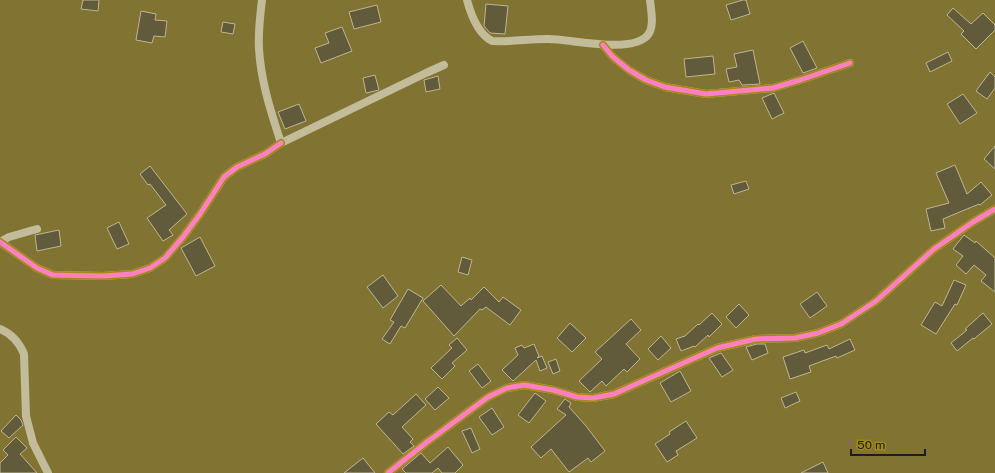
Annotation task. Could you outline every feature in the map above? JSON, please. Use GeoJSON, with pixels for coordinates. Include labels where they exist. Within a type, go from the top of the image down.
{"type":"FeatureCollection","features":[{"type":"Feature","properties":{"kind":"street"},"geometry":{"type":"LineString","coordinates":[[262,0],[259,26],[263,76],[272,113],[282,143]]}},
{"type":"Feature","properties":{"kind":"street"},"geometry":{"type":"LineString","coordinates":[[467,0],[480,31],[486,38],[492,41],[549,39],[571,40],[603,45],[631,43],[643,39],[651,28],[650,0]]}},
{"type":"Feature","properties":{"kind":"street"},"geometry":{"type":"LineString","coordinates":[[603,45],[613,57],[629,70],[646,80],[665,87],[706,94],[773,88],[850,63]]}},
{"type":"Feature","properties":{"kind":"street"},"geometry":{"type":"LineString","coordinates":[[37,229],[9,236],[0,242],[37,268],[53,275],[95,276],[132,274],[150,268],[165,258],[200,214],[224,177],[237,167],[265,154],[282,143],[426,72],[444,65]]}},
{"type":"Feature","properties":{"kind":"street"},"geometry":{"type":"LineString","coordinates":[[388,473],[488,397],[507,388],[524,385],[553,390],[577,397],[593,398],[614,394],[717,348],[756,339],[795,338],[841,324],[876,301],[934,249],[995,209]]}},
{"type":"Feature","properties":{"kind":"street"},"geometry":{"type":"LineString","coordinates":[[0,329],[7,332],[14,338],[20,345],[24,354],[26,416],[33,443],[48,473]]}},
{"type":"Feature","properties":{"kind":"building"},"geometry":{"type":"Polygon","coordinates":[[[83,0],[99,0],[98,11],[81,9],[83,0]]]}},
{"type":"Feature","properties":{"kind":"building"},"geometry":{"type":"Polygon","coordinates":[[[746,0],[750,14],[731,20],[726,5],[746,0]]]}},
{"type":"Feature","properties":{"kind":"building"},"geometry":{"type":"Polygon","coordinates":[[[486,4],[508,6],[505,34],[490,33],[484,26],[486,4]]]}},
{"type":"Feature","properties":{"kind":"building"},"geometry":{"type":"Polygon","coordinates":[[[377,5],[381,22],[354,29],[349,12],[377,5]]]}},
{"type":"Feature","properties":{"kind":"building"},"geometry":{"type":"Polygon","coordinates":[[[953,8],[971,24],[983,13],[995,25],[995,30],[976,49],[961,34],[964,31],[947,15],[953,8]]]}},
{"type":"Feature","properties":{"kind":"building"},"geometry":{"type":"Polygon","coordinates":[[[141,11],[156,14],[155,20],[167,21],[165,37],[154,36],[152,43],[136,40],[141,11]]]}},
{"type":"Feature","properties":{"kind":"building"},"geometry":{"type":"Polygon","coordinates":[[[223,22],[235,24],[233,34],[221,32],[223,22]]]}},
{"type":"Feature","properties":{"kind":"building"},"geometry":{"type":"Polygon","coordinates":[[[342,27],[352,51],[321,63],[315,48],[329,43],[325,33],[342,27]]]}},
{"type":"Feature","properties":{"kind":"building"},"geometry":{"type":"Polygon","coordinates":[[[803,41],[817,68],[803,73],[790,48],[803,41]]]}},
{"type":"Feature","properties":{"kind":"building"},"geometry":{"type":"Polygon","coordinates":[[[753,50],[760,84],[742,85],[739,80],[729,82],[726,69],[737,67],[734,54],[753,50]]]}},
{"type":"Feature","properties":{"kind":"building"},"geometry":{"type":"Polygon","coordinates":[[[948,52],[952,61],[930,72],[926,63],[948,52]]]}},
{"type":"Feature","properties":{"kind":"building"},"geometry":{"type":"Polygon","coordinates":[[[713,56],[715,74],[686,77],[684,59],[713,56]]]}},
{"type":"Feature","properties":{"kind":"building"},"geometry":{"type":"Polygon","coordinates":[[[990,72],[995,77],[995,88],[987,99],[976,91],[990,72]]]}},
{"type":"Feature","properties":{"kind":"building"},"geometry":{"type":"Polygon","coordinates":[[[375,75],[379,90],[366,93],[363,78],[375,75]]]}},
{"type":"Feature","properties":{"kind":"building"},"geometry":{"type":"Polygon","coordinates":[[[438,76],[440,89],[426,92],[424,80],[438,76]]]}},
{"type":"Feature","properties":{"kind":"building"},"geometry":{"type":"Polygon","coordinates":[[[774,93],[784,113],[772,119],[762,98],[774,93]]]}},
{"type":"Feature","properties":{"kind":"building"},"geometry":{"type":"Polygon","coordinates":[[[963,94],[977,113],[960,124],[947,104],[963,94]]]}},
{"type":"Feature","properties":{"kind":"building"},"geometry":{"type":"Polygon","coordinates":[[[299,104],[306,121],[285,129],[278,112],[299,104]]]}},
{"type":"Feature","properties":{"kind":"building"},"geometry":{"type":"Polygon","coordinates":[[[995,146],[995,169],[984,159],[995,146]]]}},
{"type":"Feature","properties":{"kind":"building"},"geometry":{"type":"Polygon","coordinates":[[[955,165],[967,194],[981,182],[992,195],[980,205],[979,204],[943,219],[945,228],[931,231],[926,209],[949,203],[936,173],[955,165]]]}},
{"type":"Feature","properties":{"kind":"building"},"geometry":{"type":"Polygon","coordinates":[[[150,166],[187,214],[169,230],[173,235],[163,241],[147,218],[166,205],[150,184],[148,185],[140,174],[150,166]]]}},
{"type":"Feature","properties":{"kind":"building"},"geometry":{"type":"Polygon","coordinates":[[[746,181],[749,189],[734,194],[731,185],[746,181]]]}},
{"type":"Feature","properties":{"kind":"building"},"geometry":{"type":"Polygon","coordinates":[[[119,222],[129,244],[117,249],[107,228],[119,222]]]}},
{"type":"Feature","properties":{"kind":"building"},"geometry":{"type":"Polygon","coordinates":[[[59,230],[61,246],[37,251],[35,235],[59,230]]]}},
{"type":"Feature","properties":{"kind":"building"},"geometry":{"type":"Polygon","coordinates":[[[964,235],[975,243],[976,241],[995,258],[995,292],[981,281],[986,275],[974,265],[966,274],[956,265],[963,256],[953,249],[964,235]]]}},
{"type":"Feature","properties":{"kind":"building"},"geometry":{"type":"Polygon","coordinates":[[[200,237],[215,266],[196,276],[181,248],[200,237]]]}},
{"type":"Feature","properties":{"kind":"building"},"geometry":{"type":"Polygon","coordinates":[[[462,257],[472,260],[468,275],[458,272],[462,257]]]}},
{"type":"Feature","properties":{"kind":"building"},"geometry":{"type":"Polygon","coordinates":[[[383,275],[398,296],[383,308],[367,287],[383,275]]]}},
{"type":"Feature","properties":{"kind":"building"},"geometry":{"type":"Polygon","coordinates":[[[954,280],[966,285],[957,305],[955,304],[936,334],[921,325],[935,302],[942,306],[954,280]]]}},
{"type":"Feature","properties":{"kind":"building"},"geometry":{"type":"Polygon","coordinates":[[[441,285],[461,306],[470,298],[471,300],[484,287],[499,302],[503,297],[521,310],[510,325],[486,307],[482,310],[480,309],[454,336],[423,301],[441,285]]]}},
{"type":"Feature","properties":{"kind":"building"},"geometry":{"type":"Polygon","coordinates":[[[408,289],[423,298],[405,328],[401,326],[390,344],[382,339],[394,322],[390,320],[408,289]]]}},
{"type":"Feature","properties":{"kind":"building"},"geometry":{"type":"Polygon","coordinates":[[[817,292],[827,306],[810,318],[800,304],[817,292]]]}},
{"type":"Feature","properties":{"kind":"building"},"geometry":{"type":"Polygon","coordinates":[[[739,304],[749,315],[736,328],[726,317],[739,304]]]}},
{"type":"Feature","properties":{"kind":"building"},"geometry":{"type":"Polygon","coordinates":[[[712,313],[722,324],[709,337],[708,335],[695,347],[694,346],[681,351],[676,339],[685,336],[712,313]]]}},
{"type":"Feature","properties":{"kind":"building"},"geometry":{"type":"Polygon","coordinates":[[[983,313],[992,324],[957,351],[951,343],[967,330],[965,329],[983,313]]]}},
{"type":"Feature","properties":{"kind":"building"},"geometry":{"type":"Polygon","coordinates":[[[631,319],[641,330],[626,344],[640,359],[627,372],[624,369],[606,386],[602,381],[590,392],[579,381],[602,359],[595,352],[631,319]]]}},
{"type":"Feature","properties":{"kind":"building"},"geometry":{"type":"Polygon","coordinates":[[[570,323],[586,338],[572,352],[557,338],[570,323]]]}},
{"type":"Feature","properties":{"kind":"building"},"geometry":{"type":"Polygon","coordinates":[[[661,336],[671,348],[658,360],[648,349],[661,336]]]}},
{"type":"Feature","properties":{"kind":"building"},"geometry":{"type":"Polygon","coordinates":[[[457,338],[467,350],[452,363],[455,366],[442,379],[431,368],[452,348],[449,345],[457,338]]]}},
{"type":"Feature","properties":{"kind":"building"},"geometry":{"type":"Polygon","coordinates":[[[850,339],[855,350],[837,358],[836,356],[809,366],[811,372],[790,379],[783,357],[804,350],[805,353],[827,345],[829,349],[850,339]]]}},
{"type":"Feature","properties":{"kind":"building"},"geometry":{"type":"Polygon","coordinates":[[[534,344],[539,356],[537,358],[542,356],[547,368],[540,371],[536,360],[513,381],[502,370],[518,355],[515,348],[522,345],[524,348],[534,344]]]}},
{"type":"Feature","properties":{"kind":"building"},"geometry":{"type":"Polygon","coordinates":[[[757,344],[765,344],[768,353],[752,360],[746,347],[757,344]]]}},
{"type":"Feature","properties":{"kind":"building"},"geometry":{"type":"Polygon","coordinates":[[[721,353],[733,370],[722,377],[709,358],[721,353]]]}},
{"type":"Feature","properties":{"kind":"building"},"geometry":{"type":"Polygon","coordinates":[[[556,359],[560,371],[553,374],[548,362],[556,359]]]}},
{"type":"Feature","properties":{"kind":"building"},"geometry":{"type":"Polygon","coordinates":[[[478,364],[491,381],[482,388],[469,371],[478,364]]]}},
{"type":"Feature","properties":{"kind":"building"},"geometry":{"type":"Polygon","coordinates":[[[680,371],[691,391],[671,402],[660,383],[680,371]]]}},
{"type":"Feature","properties":{"kind":"building"},"geometry":{"type":"Polygon","coordinates":[[[438,387],[449,398],[435,410],[425,399],[438,387]]]}},
{"type":"Feature","properties":{"kind":"building"},"geometry":{"type":"Polygon","coordinates":[[[796,392],[800,401],[785,408],[781,398],[796,392]]]}},
{"type":"Feature","properties":{"kind":"building"},"geometry":{"type":"Polygon","coordinates":[[[535,393],[546,401],[529,423],[518,415],[535,393]]]}},
{"type":"Feature","properties":{"kind":"building"},"geometry":{"type":"Polygon","coordinates":[[[416,394],[426,405],[402,427],[413,439],[410,442],[414,446],[403,454],[376,424],[389,412],[393,415],[416,394]]]}},
{"type":"Feature","properties":{"kind":"building"},"geometry":{"type":"Polygon","coordinates":[[[565,399],[571,403],[569,407],[605,451],[591,462],[588,458],[569,472],[551,449],[541,458],[531,447],[566,415],[557,409],[565,399]]]}},
{"type":"Feature","properties":{"kind":"building"},"geometry":{"type":"Polygon","coordinates":[[[492,408],[504,427],[492,435],[479,417],[492,408]]]}},
{"type":"Feature","properties":{"kind":"building"},"geometry":{"type":"Polygon","coordinates":[[[16,415],[21,420],[23,425],[9,438],[1,431],[16,415]]]}},
{"type":"Feature","properties":{"kind":"building"},"geometry":{"type":"Polygon","coordinates":[[[686,421],[697,438],[676,451],[678,455],[667,462],[655,444],[670,434],[669,432],[686,421]]]}},
{"type":"Feature","properties":{"kind":"building"},"geometry":{"type":"Polygon","coordinates":[[[471,428],[480,449],[472,453],[462,431],[471,428]]]}},
{"type":"Feature","properties":{"kind":"building"},"geometry":{"type":"Polygon","coordinates":[[[16,437],[27,448],[20,454],[37,473],[0,473],[0,463],[8,455],[3,450],[16,437]]]}},
{"type":"Feature","properties":{"kind":"building"},"geometry":{"type":"Polygon","coordinates":[[[448,447],[463,465],[455,473],[442,473],[438,468],[432,473],[406,473],[402,469],[421,453],[430,463],[448,447]]]}},
{"type":"Feature","properties":{"kind":"building"},"geometry":{"type":"Polygon","coordinates":[[[363,458],[375,473],[344,473],[363,458]]]}},
{"type":"Feature","properties":{"kind":"building"},"geometry":{"type":"Polygon","coordinates":[[[823,462],[828,473],[801,473],[823,462]]]}},
{"type":"Feature","properties":{"kind":"cycle path"},"geometry":{"type":"LineString","coordinates":[[603,45],[613,57],[629,70],[646,80],[665,87],[706,94],[773,88],[850,63]]}},
{"type":"Feature","properties":{"kind":"cycle path"},"geometry":{"type":"LineString","coordinates":[[0,242],[37,268],[53,275],[103,276],[132,274],[150,268],[165,258],[183,237],[224,177],[237,167],[265,154],[281,143]]}},
{"type":"Feature","properties":{"kind":"cycle path"},"geometry":{"type":"LineString","coordinates":[[388,473],[488,397],[507,388],[524,385],[553,390],[577,397],[593,398],[614,394],[717,348],[756,339],[795,338],[818,333],[841,324],[876,301],[934,249],[995,209]]}}]}
